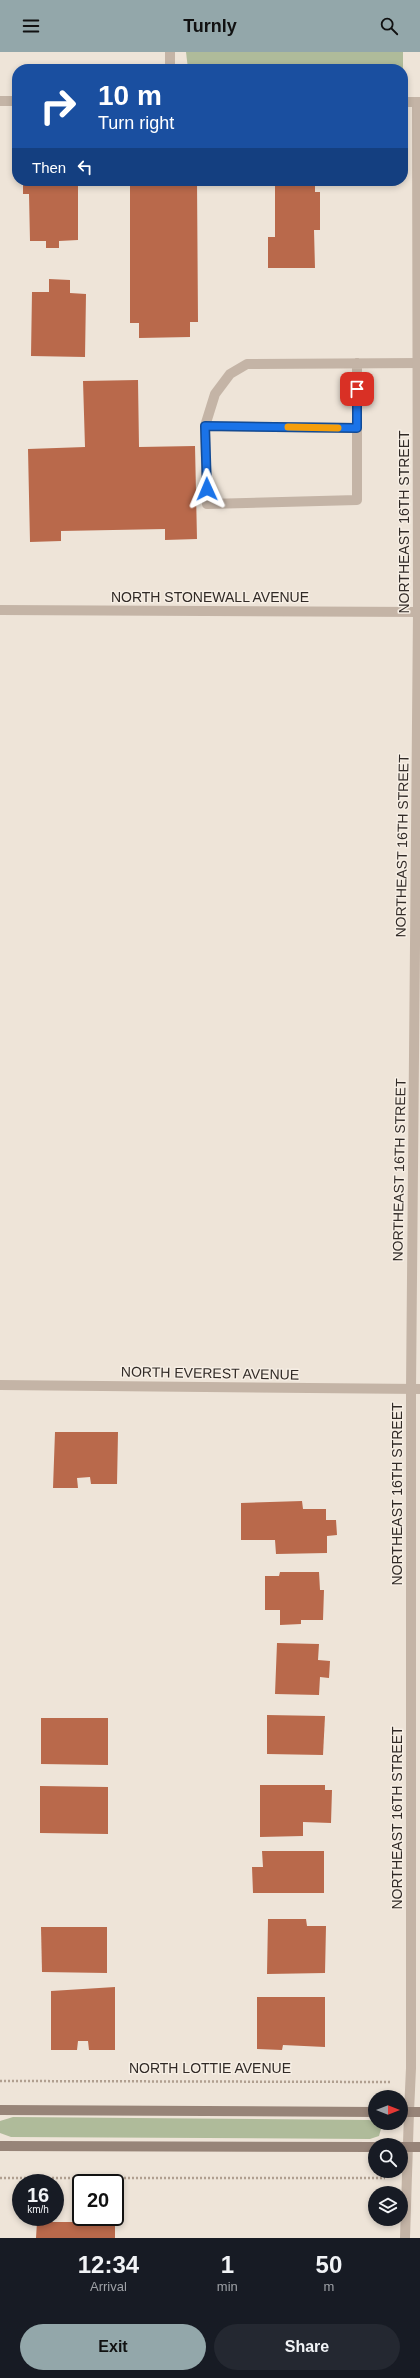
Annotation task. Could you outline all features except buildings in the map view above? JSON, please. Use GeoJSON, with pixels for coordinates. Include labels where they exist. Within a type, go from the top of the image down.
{"type":"FeatureCollection","features":[{"type":"Feature","properties":{"kind":"main road"},"geometry":{"type":"LineString","coordinates":[[0,2110],[368,2112]]}},
{"type":"Feature","properties":{"kind":"main road"},"geometry":{"type":"LineString","coordinates":[[408,2112],[420,2112]]}},
{"type":"Feature","properties":{"kind":"main road"},"geometry":{"type":"LineString","coordinates":[[0,2146],[368,2147]]}},
{"type":"Feature","properties":{"kind":"main road"},"geometry":{"type":"LineString","coordinates":[[408,2147],[420,2147]]}},
{"type":"Feature","properties":{"kind":"street"},"geometry":{"type":"LineString","coordinates":[[170,52],[170,64]]}},
{"type":"Feature","properties":{"kind":"street"},"geometry":{"type":"LineString","coordinates":[[0,101],[12,101]]}},
{"type":"Feature","properties":{"kind":"street"},"geometry":{"type":"LineString","coordinates":[[408,102],[419,102]]}},
{"type":"Feature","properties":{"kind":"street","name":"NORTHEAST 16TH STREET"},"geometry":{"type":"LineString","coordinates":[[408,2095],[410,2083],[416,1389],[419,102]]}},
{"type":"Feature","properties":{"kind":"street"},"geometry":{"type":"LineString","coordinates":[[357,363],[357,500],[207,504],[205,426],[215,394],[230,374],[247,364],[357,363],[419,363]]}},
{"type":"Feature","properties":{"kind":"street"},"geometry":{"type":"LineString","coordinates":[[205,426],[357,428]]}},
{"type":"Feature","properties":{"kind":"street","name":"NORTH STONEWALL AVENUE"},"geometry":{"type":"LineString","coordinates":[[0,610],[419,612]]}},
{"type":"Feature","properties":{"kind":"street","name":"NORTH EVEREST AVENUE"},"geometry":{"type":"LineString","coordinates":[[0,1385],[416,1389]]}},
{"type":"Feature","properties":{"kind":"street","name":"NORTHEAST 16TH STREET"},"geometry":{"type":"LineString","coordinates":[[405,2238],[406,2178]]}},
{"type":"Feature","properties":{"kind":"path","name":"NORTH LOTTIE AVENUE"},"geometry":{"type":"LineString","coordinates":[[0,2081],[410,2083]]}},
{"type":"Feature","properties":{"kind":"path"},"geometry":{"type":"LineString","coordinates":[[0,2178],[368,2178]]}},
{"type":"Feature","properties":{"kind":"green space"},"geometry":{"type":"Polygon","coordinates":[[[186,52],[403,52],[403,64],[187,64],[186,52]]]}},
{"type":"Feature","properties":{"kind":"green space"},"geometry":{"type":"Polygon","coordinates":[[[13,2117],[368,2120],[368,2130],[381,2130],[379,2136],[368,2139],[11,2137],[0,2133],[0,2121],[13,2117]]]}},
{"type":"Feature","properties":{"kind":"slow traffic"},"geometry":{"type":"LineString","coordinates":[[288,427],[338,428]]}},
{"type":"Feature","properties":{"kind":"route"},"geometry":{"type":"LineString","coordinates":[[207,489],[205,426],[357,428],[357,389]]}}]}
